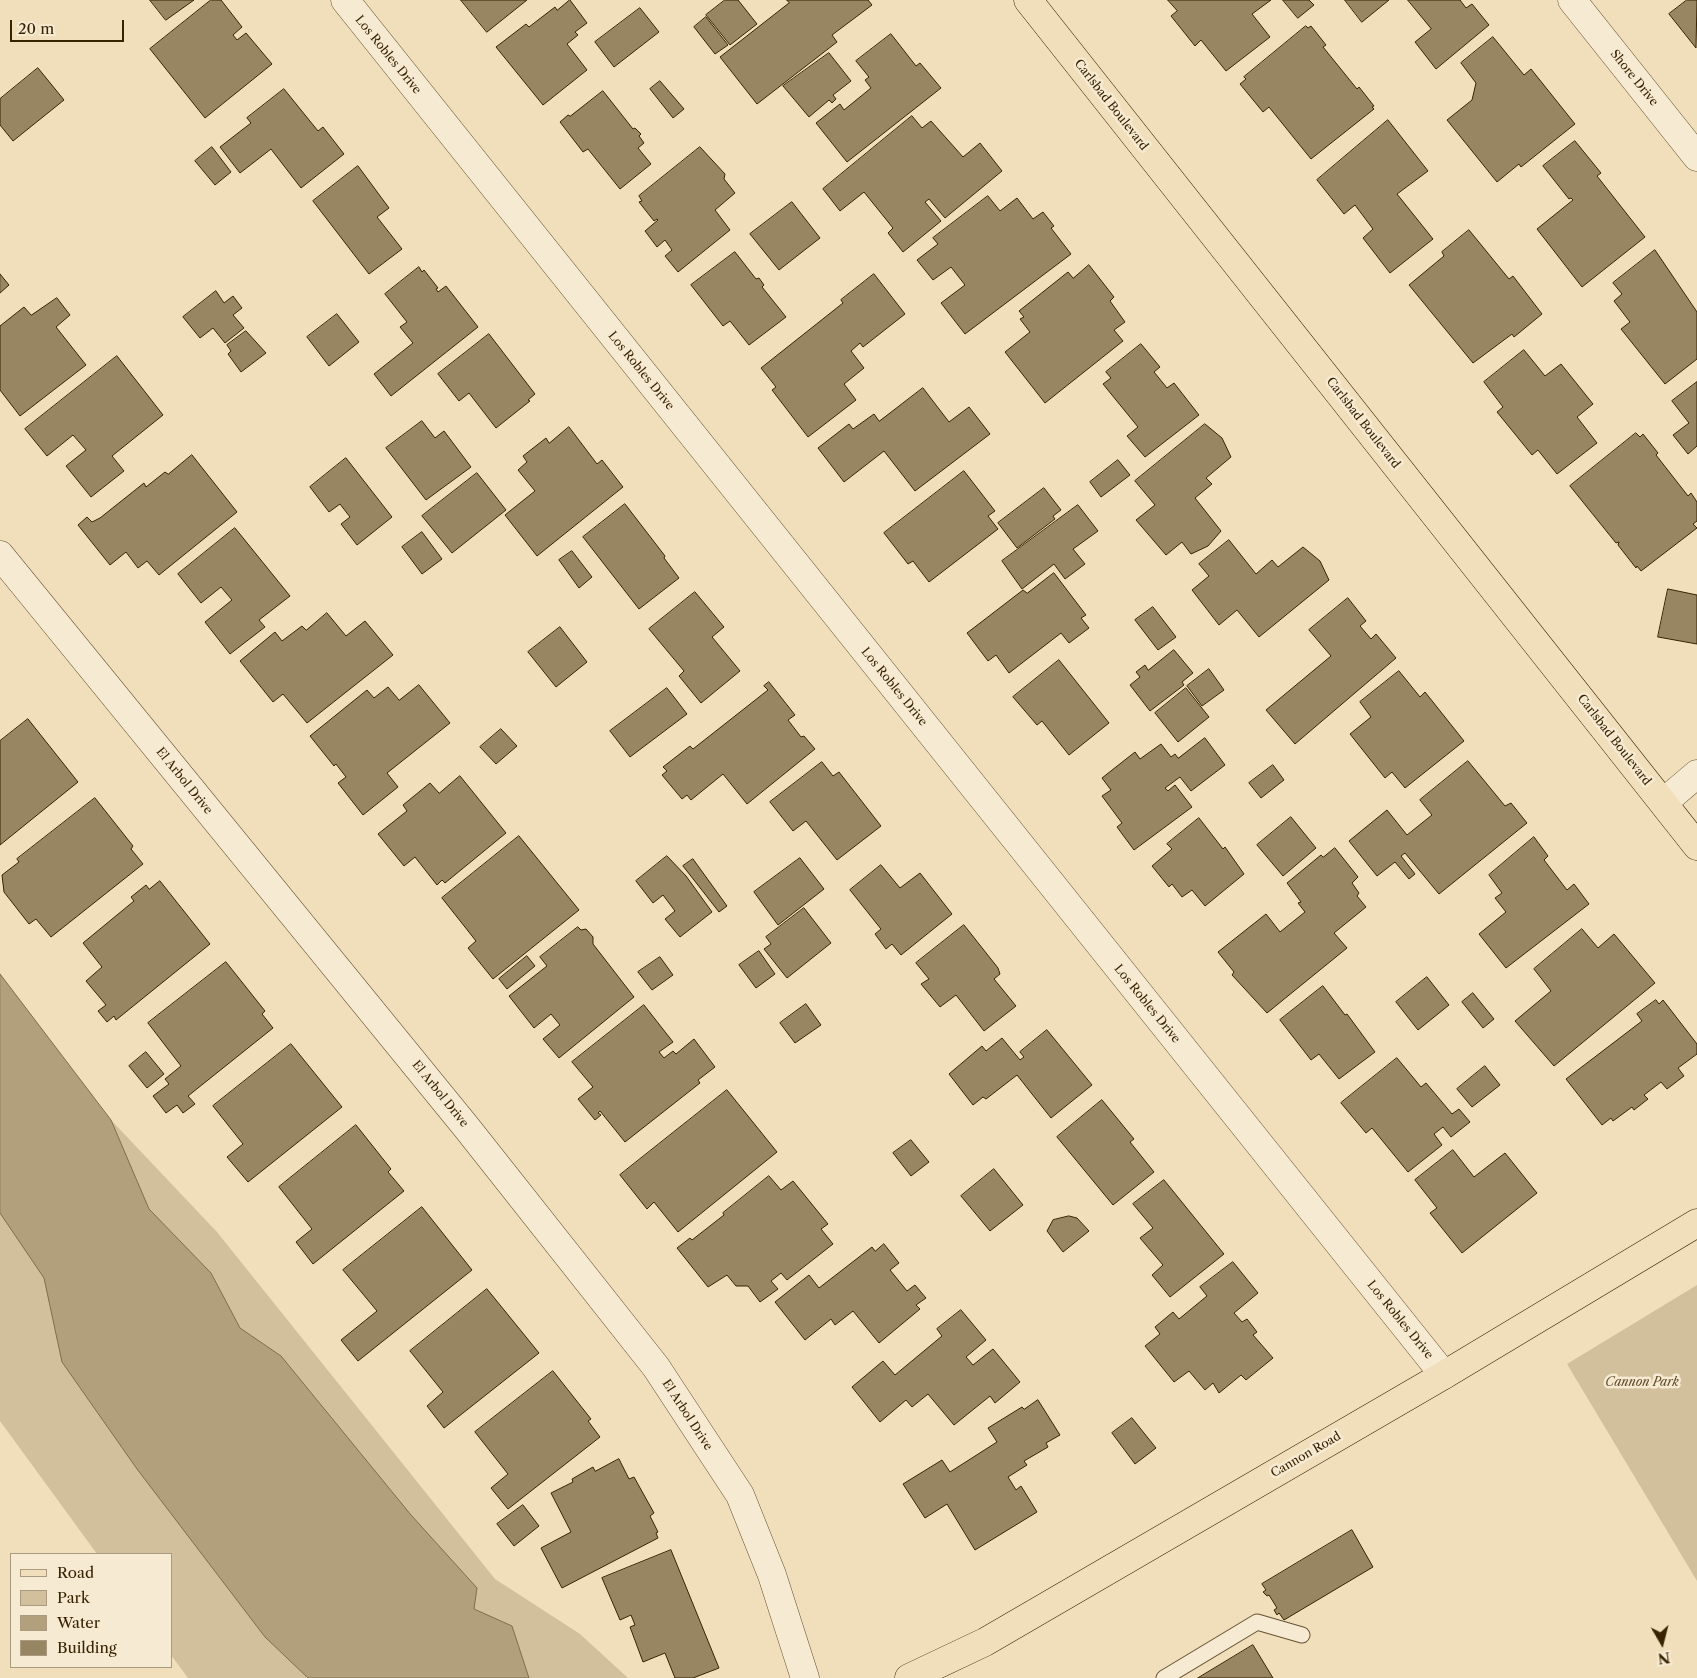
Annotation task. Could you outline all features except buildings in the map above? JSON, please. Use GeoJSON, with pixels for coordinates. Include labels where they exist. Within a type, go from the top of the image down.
{"type":"FeatureCollection","features":[{"type":"Feature","properties":{"kind":"main road","name":"Carlsbad Boulevard"},"geometry":{"type":"LineString","coordinates":[[1028,0],[1697,846]]}},
{"type":"Feature","properties":{"kind":"main road","name":"Cannon Road"},"geometry":{"type":"LineString","coordinates":[[909,1678],[985,1642],[1444,1374],[1697,1223]]}},
{"type":"Feature","properties":{"kind":"street","name":"Los Robles Drive"},"geometry":{"type":"LineString","coordinates":[[344,0],[1444,1374]]}},
{"type":"Feature","properties":{"kind":"street","name":"Shore Drive"},"geometry":{"type":"LineString","coordinates":[[1572,0],[1697,157]]}},
{"type":"Feature","properties":{"kind":"street","name":"El Arbol Drive"},"geometry":{"type":"LineString","coordinates":[[0,555],[467,1128],[656,1367],[740,1495],[772,1575],[806,1678]]}},
{"type":"Feature","properties":{"kind":"street"},"geometry":{"type":"LineString","coordinates":[[1664,802],[1697,774]]}},
{"type":"Feature","properties":{"kind":"lane"},"geometry":{"type":"LineString","coordinates":[[1164,1678],[1257,1622],[1302,1635]]}},
{"type":"Feature","properties":{"kind":"green space"},"geometry":{"type":"Polygon","coordinates":[[[0,974],[111,1120],[217,1232],[495,1579],[580,1634],[628,1678],[188,1678],[172,1656],[172,1553],[96,1553],[0,1421],[0,974]]]}},
{"type":"Feature","properties":{"kind":"green space","name":"Cannon Park"},"geometry":{"type":"Polygon","coordinates":[[[1697,1285],[1697,1581],[1567,1364],[1697,1285]]]}},
{"type":"Feature","properties":{"kind":"water"},"geometry":{"type":"Polygon","coordinates":[[[0,974],[111,1120],[149,1209],[211,1273],[240,1328],[281,1356],[411,1515],[477,1588],[474,1609],[512,1626],[529,1678],[308,1678],[265,1637],[137,1469],[62,1362],[44,1278],[0,1213],[0,974]]]}}]}
